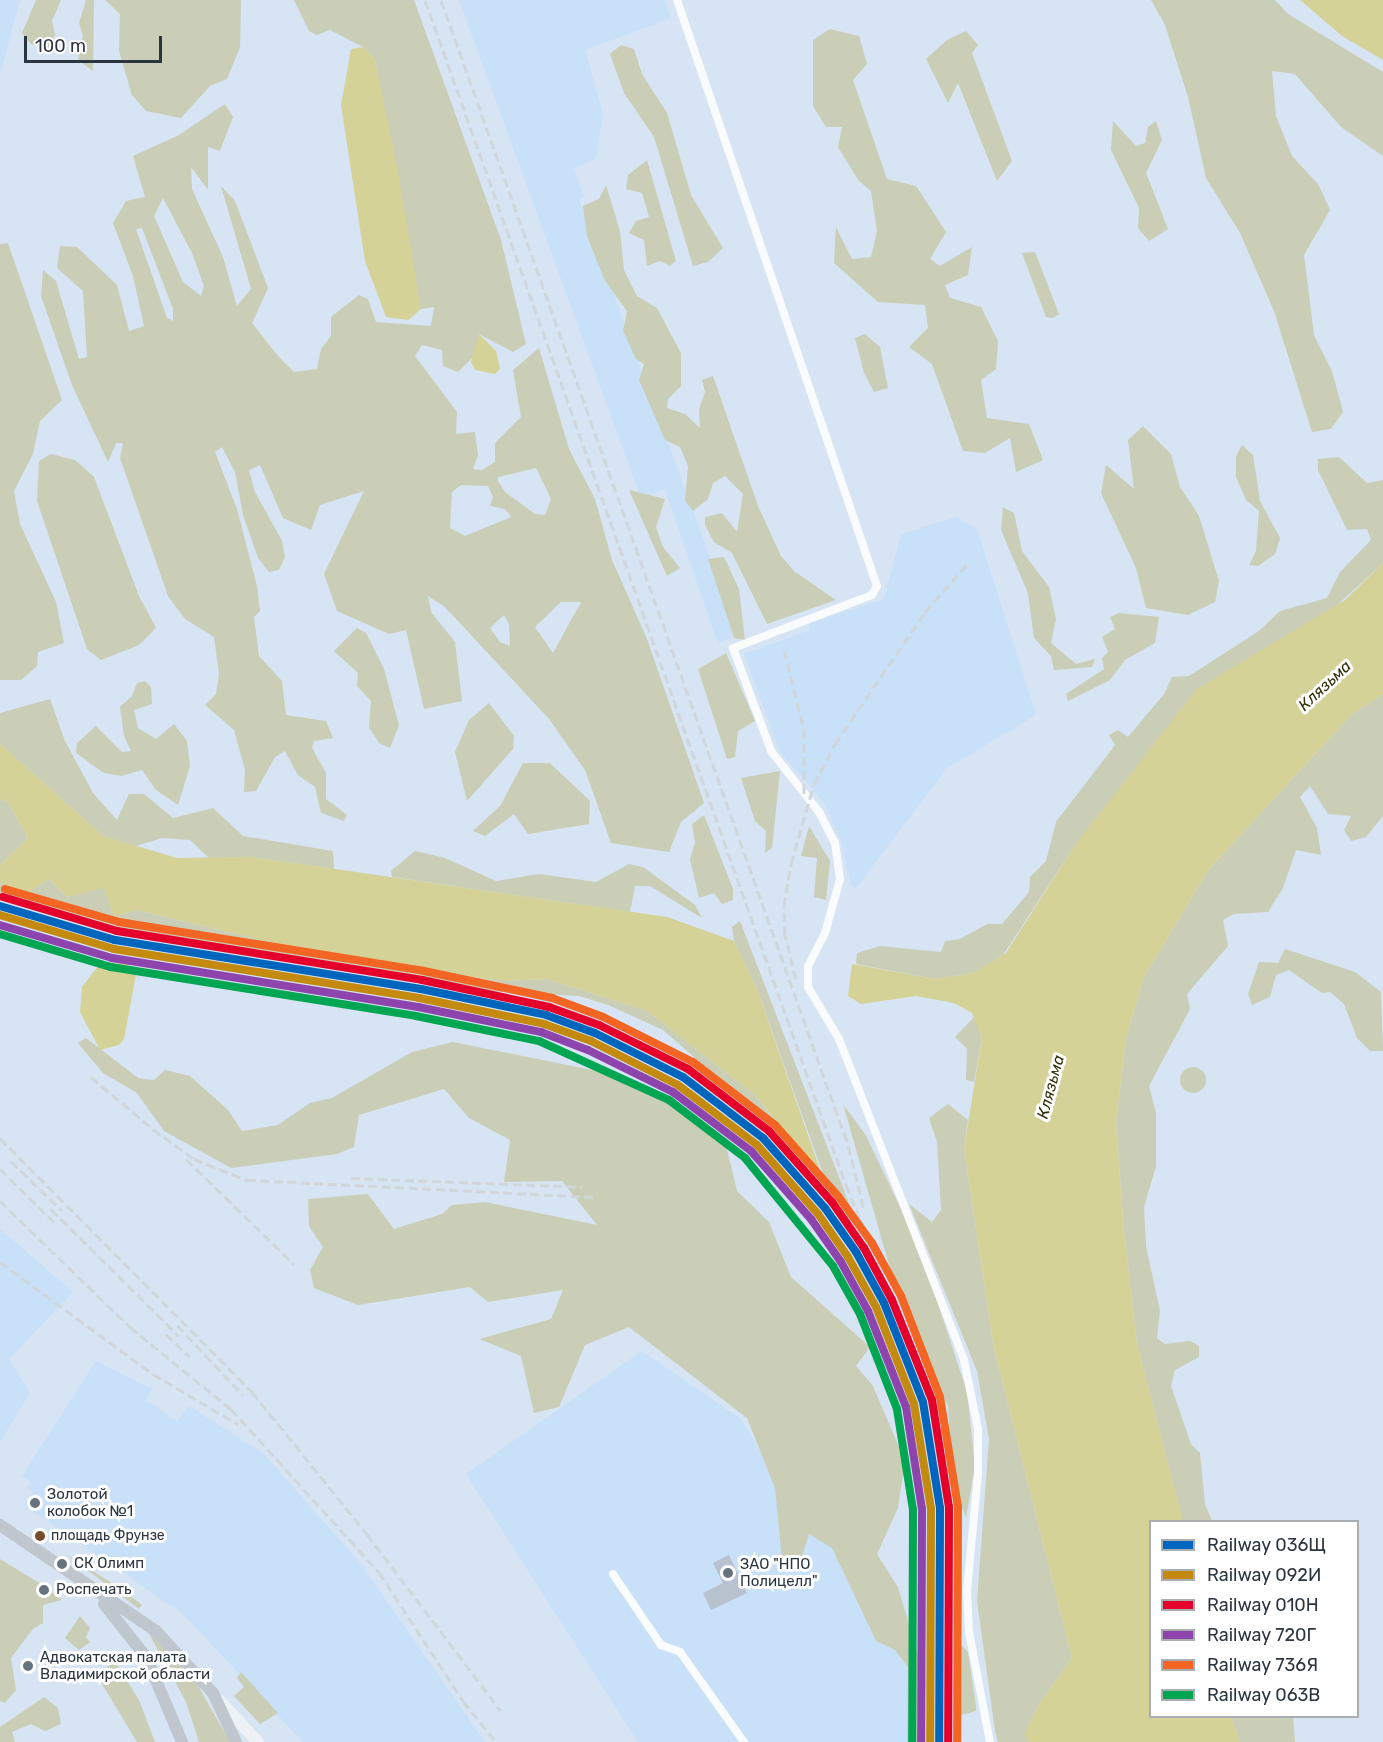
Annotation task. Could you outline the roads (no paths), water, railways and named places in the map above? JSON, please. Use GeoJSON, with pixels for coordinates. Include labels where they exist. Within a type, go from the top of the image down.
{"type":"FeatureCollection","features":[{"type":"Feature","properties":{"kind":"main road"},"geometry":{"type":"LineString","coordinates":[[0,1526],[95,1595],[156,1631],[258,1742]]}},
{"type":"Feature","properties":{"kind":"main road"},"geometry":{"type":"LineString","coordinates":[[95,1595],[146,1657],[182,1742]]}},
{"type":"Feature","properties":{"kind":"main road"},"geometry":{"type":"LineString","coordinates":[[213,1694],[236,1742]]}},
{"type":"Feature","properties":{"kind":"street"},"geometry":{"type":"LineString","coordinates":[[677,0],[679,18],[876,586],[872,595],[733,648],[771,751],[819,812],[835,843],[840,879],[825,933],[808,966],[808,987],[838,1039],[964,1360],[978,1429],[978,1474],[967,1590],[969,1632],[990,1742]]}},
{"type":"Feature","properties":{"kind":"street"},"geometry":{"type":"LineString","coordinates":[[613,1574],[661,1645],[680,1652],[744,1742]]}},
{"type":"Feature","properties":{"kind":"water"},"geometry":{"type":"Polygon","coordinates":[[[1300,0],[1383,0],[1383,60],[1342,36],[1300,0]]]}},
{"type":"Feature","properties":{"kind":"water"},"geometry":{"type":"Polygon","coordinates":[[[363,47],[375,60],[398,172],[421,309],[408,320],[386,317],[365,261],[341,105],[351,49],[363,47]]]}},
{"type":"Feature","properties":{"kind":"water"},"geometry":{"type":"Polygon","coordinates":[[[479,334],[496,351],[500,369],[495,374],[475,370],[471,362],[479,334]]]}},
{"type":"Feature","properties":{"kind":"water","name":"Клязьма"},"geometry":{"type":"Polygon","coordinates":[[[1383,563],[1383,694],[1352,714],[1209,869],[1144,977],[1126,1038],[1116,1123],[1124,1231],[1137,1344],[1183,1520],[1149,1520],[1149,1718],[1231,1718],[1240,1742],[1030,1742],[1024,1735],[1038,1706],[1072,1658],[994,1349],[964,1149],[982,1037],[972,1013],[954,1003],[916,996],[861,1004],[848,996],[852,964],[935,979],[973,973],[1006,953],[1075,845],[1197,689],[1345,600],[1383,563]]]}},
{"type":"Feature","properties":{"kind":"water"},"geometry":{"type":"Polygon","coordinates":[[[0,744],[103,836],[177,858],[252,857],[667,917],[734,941],[757,989],[823,1178],[754,1094],[647,1011],[547,979],[502,981],[354,962],[136,910],[114,917],[104,888],[67,897],[49,879],[24,895],[0,882],[0,865],[28,838],[8,802],[0,799],[0,744]]]}},
{"type":"Feature","properties":{"kind":"water"},"geometry":{"type":"Polygon","coordinates":[[[124,963],[137,969],[124,1039],[119,1045],[100,1050],[80,1012],[82,987],[99,965],[124,963]]]}},
{"type":"Feature","properties":{"kind":"railway"},"geometry":{"type":"LineString","coordinates":[[425,0],[846,1185],[922,1375],[938,1439],[949,1538],[946,1742]]}},
{"type":"Feature","properties":{"kind":"railway"},"geometry":{"type":"LineString","coordinates":[[441,0],[847,1142]]}},
{"type":"Feature","properties":{"kind":"railway"},"geometry":{"type":"LineString","coordinates":[[796,979],[785,935],[784,906],[791,864],[814,784],[835,744],[925,612],[968,563]]}},
{"type":"Feature","properties":{"kind":"railway"},"geometry":{"type":"LineString","coordinates":[[784,650],[804,730],[804,795]]}},
{"type":"Feature","properties":{"kind":"railway"},"geometry":{"type":"LineString","coordinates":[[91,1077],[160,1135]]}},
{"type":"Feature","properties":{"kind":"railway"},"geometry":{"type":"LineString","coordinates":[[153,1129],[194,1159],[247,1180],[595,1197]]}},
{"type":"Feature","properties":{"kind":"railway"},"geometry":{"type":"LineString","coordinates":[[845,1133],[864,1209]]}},
{"type":"Feature","properties":{"kind":"railway"},"geometry":{"type":"LineString","coordinates":[[0,1138],[252,1392],[367,1534],[500,1710]]}},
{"type":"Feature","properties":{"kind":"railway"},"geometry":{"type":"LineString","coordinates":[[186,1159],[294,1264]]}},
{"type":"Feature","properties":{"kind":"railway"},"geometry":{"type":"LineString","coordinates":[[11,1161],[62,1211]]}},
{"type":"Feature","properties":{"kind":"railway"},"geometry":{"type":"LineString","coordinates":[[0,1169],[54,1222]]}},
{"type":"Feature","properties":{"kind":"railway"},"geometry":{"type":"LineString","coordinates":[[351,1178],[582,1187]]}},
{"type":"Feature","properties":{"kind":"railway"},"geometry":{"type":"LineString","coordinates":[[0,1201],[130,1327],[231,1409],[379,1572],[463,1701],[496,1742]]}},
{"type":"Feature","properties":{"kind":"railway"},"geometry":{"type":"LineString","coordinates":[[51,1209],[179,1336]]}},
{"type":"Feature","properties":{"kind":"railway"},"geometry":{"type":"LineString","coordinates":[[0,1262],[153,1374],[238,1424]]}},
{"type":"Feature","properties":{"kind":"railway"},"geometry":{"type":"LineString","coordinates":[[177,1325],[243,1395]]}},
{"type":"Feature","properties":{"kind":"railway"},"geometry":{"type":"LineString","coordinates":[[166,1334],[190,1357]]}},
{"type":"Feature","properties":{"kind":"rail line","name":"736Я"},"geometry":{"type":"LineString","coordinates":[[5,889],[119,922],[424,971],[552,998],[603,1017],[693,1062],[775,1125],[838,1196],[872,1243],[901,1296],[940,1397],[958,1507],[957,1742]]}},
{"type":"Feature","properties":{"kind":"rail line","name":"010Н"},"geometry":{"type":"LineString","coordinates":[[3,897],[117,931],[422,980],[549,1007],[599,1025],[688,1069],[769,1131],[832,1202],[864,1248],[892,1300],[932,1400],[949,1507],[948,1742]]}},
{"type":"Feature","properties":{"kind":"rail line","name":"036Щ"},"geometry":{"type":"LineString","coordinates":[[0,906],[115,940],[421,989],[546,1015],[595,1033],[683,1077],[763,1138],[825,1208],[856,1252],[884,1303],[923,1402],[940,1508],[939,1742]]}},
{"type":"Feature","properties":{"kind":"rail line","name":"092И"},"geometry":{"type":"LineString","coordinates":[[0,915],[114,949],[419,998],[544,1024],[591,1041],[678,1085],[757,1145],[818,1214],[848,1257],[876,1307],[914,1404],[931,1509],[930,1742]]}},
{"type":"Feature","properties":{"kind":"rail line","name":"720Г"},"geometry":{"type":"LineString","coordinates":[[0,925],[112,958],[418,1007],[541,1032],[588,1050],[673,1092],[751,1151],[811,1219],[841,1262],[868,1311],[906,1407],[922,1509],[921,1742]]}},
{"type":"Feature","properties":{"kind":"rail line","name":"063В"},"geometry":{"type":"LineString","coordinates":[[0,934],[111,967],[416,1016],[539,1041],[669,1100],[745,1158],[833,1266],[860,1314],[897,1409],[913,1510],[912,1742]]}},
{"type":"Feature","properties":{"kind":"place","name":"Золотой колобок №1"},"geometry":{"type":"Point","coordinates":[35,1503]}},
{"type":"Feature","properties":{"kind":"place","name":"площадь Фрунзе"},"geometry":{"type":"Point","coordinates":[40,1536]}},
{"type":"Feature","properties":{"kind":"place","name":"СК Олимп"},"geometry":{"type":"Point","coordinates":[62,1564]}},
{"type":"Feature","properties":{"kind":"place","name":"ЗАО \"НПО Полицелл\""},"geometry":{"type":"Point","coordinates":[728,1573]}},
{"type":"Feature","properties":{"kind":"place","name":"Роспечать"},"geometry":{"type":"Point","coordinates":[44,1590]}},
{"type":"Feature","properties":{"kind":"place","name":"Адвокатская палата Владимирской области"},"geometry":{"type":"Point","coordinates":[28,1666]}}]}
